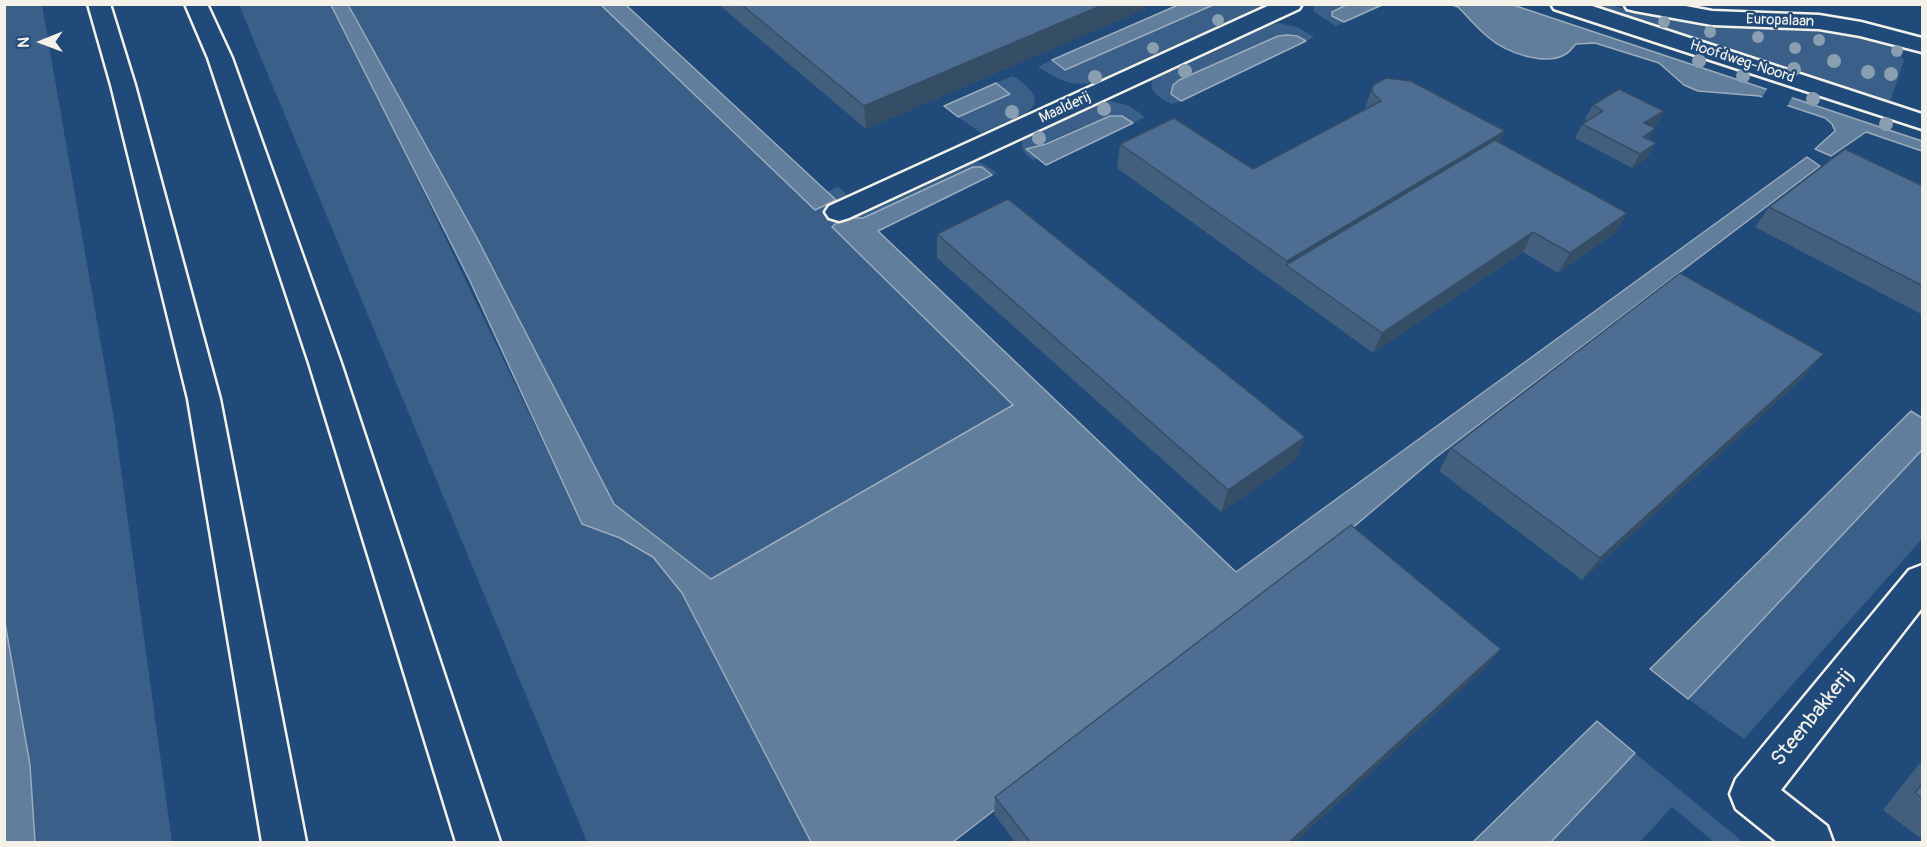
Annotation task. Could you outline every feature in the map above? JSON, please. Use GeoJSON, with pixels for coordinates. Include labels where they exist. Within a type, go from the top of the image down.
{"type":"FeatureCollection","features":[{"type":"Feature","properties":{"kind":"main road"},"geometry":{"type":"LineString","coordinates":[[99,4],[123,85],[204,399],[284,843]]}},
{"type":"Feature","properties":{"kind":"main road"},"geometry":{"type":"LineString","coordinates":[[196,4],[220,58],[325,363],[478,843]]}},
{"type":"Feature","properties":{"kind":"main road","name":"Maalderij"},"geometry":{"type":"LineString","coordinates":[[839,212],[1291,4]]}},
{"type":"Feature","properties":{"kind":"main road","name":"Hoofdweg-Noord"},"geometry":{"type":"LineString","coordinates":[[1562,4],[1923,122]]}},
{"type":"Feature","properties":{"kind":"main road","name":"Europalaan"},"geometry":{"type":"LineString","coordinates":[[1635,4],[1712,18],[1819,22],[1923,45]]}},
{"type":"Feature","properties":{"kind":"main road","name":"Europalaan"},"geometry":{"type":"LineString","coordinates":[[1738,4],[1828,10],[1923,31]]}},
{"type":"Feature","properties":{"kind":"main road","name":"Steenbakkerij"},"geometry":{"type":"LineString","coordinates":[[1811,843],[1751,794],[1923,581]]}},
{"type":"Feature","properties":{"kind":"shaded area"},"geometry":{"type":"Polygon","coordinates":[[[4,5],[42,5],[114,419],[172,842],[35,842],[30,765],[4,617],[4,5]]]}},
{"type":"Feature","properties":{"kind":"shaded area"},"geometry":{"type":"Polygon","coordinates":[[[239,5],[331,5],[357,53],[582,524],[620,538],[654,557],[682,593],[811,842],[587,842],[239,5]]]}},
{"type":"Feature","properties":{"kind":"shaded area"},"geometry":{"type":"Polygon","coordinates":[[[331,5],[348,5],[356,19],[477,238],[614,504],[711,579],[1013,405],[832,227],[846,218],[863,218],[973,167],[982,167],[992,175],[878,231],[1236,572],[1807,157],[1820,166],[1435,458],[1266,601],[953,842],[811,842],[682,593],[653,557],[620,538],[582,524],[469,279],[331,5]]]}},
{"type":"Feature","properties":{"kind":"shaded area"},"geometry":{"type":"Polygon","coordinates":[[[348,5],[601,5],[815,210],[835,199],[827,192],[838,187],[864,208],[967,160],[982,163],[997,173],[992,175],[982,167],[973,167],[863,218],[847,217],[832,227],[1014,405],[711,579],[614,504],[477,238],[348,5]]]}},
{"type":"Feature","properties":{"kind":"shaded area"},"geometry":{"type":"Polygon","coordinates":[[[601,5],[626,5],[836,200],[815,210],[601,5]]]}},
{"type":"Feature","properties":{"kind":"shaded area"},"geometry":{"type":"Polygon","coordinates":[[[1178,5],[1213,5],[1065,70],[1052,60],[1178,5]]]}},
{"type":"Feature","properties":{"kind":"shaded area"},"geometry":{"type":"Polygon","coordinates":[[[1213,5],[1268,5],[1093,83],[1070,83],[1038,67],[1052,60],[1065,70],[1213,5]]]}},
{"type":"Feature","properties":{"kind":"shaded area"},"geometry":{"type":"Polygon","coordinates":[[[1314,5],[1346,5],[1336,9],[1332,16],[1344,22],[1336,26],[1314,12],[1314,5]]]}},
{"type":"Feature","properties":{"kind":"shaded area"},"geometry":{"type":"Polygon","coordinates":[[[1346,5],[1382,5],[1344,22],[1332,16],[1332,12],[1346,5]]]}},
{"type":"Feature","properties":{"kind":"shaded area"},"geometry":{"type":"Polygon","coordinates":[[[1452,5],[1513,5],[1922,141],[1922,151],[1866,132],[1831,156],[1815,149],[1835,131],[1832,124],[1825,118],[1759,96],[1698,91],[1684,85],[1659,63],[1595,43],[1576,44],[1567,53],[1557,58],[1526,56],[1495,43],[1458,7],[1452,5]]]}},
{"type":"Feature","properties":{"kind":"shaded area"},"geometry":{"type":"Polygon","coordinates":[[[1583,5],[1609,5],[1667,18],[1724,27],[1826,31],[1896,43],[1895,49],[1904,60],[1889,105],[1583,5]]]}},
{"type":"Feature","properties":{"kind":"shaded area"},"geometry":{"type":"Polygon","coordinates":[[[1279,23],[1297,27],[1314,37],[1306,41],[1297,36],[1171,93],[1181,101],[1172,104],[1155,94],[1151,86],[1155,77],[1268,25],[1279,23]]]}},
{"type":"Feature","properties":{"kind":"shaded area"},"geometry":{"type":"Polygon","coordinates":[[[1278,36],[1297,36],[1306,41],[1181,101],[1171,94],[1173,85],[1179,80],[1278,36]]]}},
{"type":"Feature","properties":{"kind":"shaded area"},"geometry":{"type":"Polygon","coordinates":[[[1013,76],[1028,87],[1034,97],[1034,105],[1028,112],[981,133],[958,117],[1010,94],[996,83],[1013,76]]]}},
{"type":"Feature","properties":{"kind":"shaded area"},"geometry":{"type":"Polygon","coordinates":[[[996,83],[1010,94],[958,117],[944,106],[996,83]]]}},
{"type":"Feature","properties":{"kind":"shaded area"},"geometry":{"type":"Polygon","coordinates":[[[1111,101],[1130,106],[1145,117],[1133,123],[1121,116],[1102,119],[1027,149],[1038,158],[1033,160],[1023,150],[1023,138],[1099,103],[1111,101]]]}},
{"type":"Feature","properties":{"kind":"shaded area"},"geometry":{"type":"Polygon","coordinates":[[[1110,116],[1122,116],[1133,123],[1046,165],[1026,149],[1046,144],[1110,116]]]}},
{"type":"Feature","properties":{"kind":"shaded area"},"geometry":{"type":"Polygon","coordinates":[[[1911,411],[1922,418],[1922,450],[1688,699],[1650,669],[1911,411]]]}},
{"type":"Feature","properties":{"kind":"shaded area"},"geometry":{"type":"Polygon","coordinates":[[[1922,450],[1922,539],[1744,739],[1688,699],[1922,450]]]}},
{"type":"Feature","properties":{"kind":"shaded area"},"geometry":{"type":"Polygon","coordinates":[[[4,617],[30,765],[35,842],[5,842],[4,617]]]}},
{"type":"Feature","properties":{"kind":"shaded area"},"geometry":{"type":"Polygon","coordinates":[[[1597,721],[1635,753],[1551,842],[1473,842],[1597,721]]]}},
{"type":"Feature","properties":{"kind":"shaded area"},"geometry":{"type":"Polygon","coordinates":[[[1635,753],[1743,842],[1714,842],[1672,807],[1640,842],[1551,842],[1635,753]]]}},
{"type":"Feature","properties":{"kind":"pier"},"geometry":{"type":"Polygon","coordinates":[[[1769,86],[1794,94],[1786,108],[1761,99],[1769,86]]]}},
{"type":"Feature","properties":{"kind":"building"},"geometry":{"type":"Polygon","coordinates":[[[741,4],[1105,4],[864,106],[741,4]]]}},
{"type":"Feature","properties":{"kind":"building"},"geometry":{"type":"Polygon","coordinates":[[[1386,78],[1411,81],[1505,131],[1287,261],[1120,144],[1174,118],[1253,169],[1381,101],[1372,92],[1373,85],[1386,78]]]}},
{"type":"Feature","properties":{"kind":"building"},"geometry":{"type":"Polygon","coordinates":[[[1619,89],[1664,111],[1644,123],[1656,128],[1643,137],[1656,143],[1640,154],[1582,124],[1603,111],[1593,105],[1619,89]]]}},
{"type":"Feature","properties":{"kind":"building"},"geometry":{"type":"Polygon","coordinates":[[[1495,140],[1627,213],[1570,253],[1533,232],[1382,333],[1286,265],[1495,140]]]}},
{"type":"Feature","properties":{"kind":"building"},"geometry":{"type":"Polygon","coordinates":[[[1845,149],[1923,186],[1923,286],[1769,207],[1845,149]]]}},
{"type":"Feature","properties":{"kind":"building"},"geometry":{"type":"Polygon","coordinates":[[[1008,199],[1305,437],[1228,490],[937,234],[1008,199]]]}},
{"type":"Feature","properties":{"kind":"building"},"geometry":{"type":"Polygon","coordinates":[[[1680,273],[1824,354],[1600,558],[1451,448],[1680,273]]]}},
{"type":"Feature","properties":{"kind":"building"},"geometry":{"type":"Polygon","coordinates":[[[1351,525],[1501,649],[1288,843],[1031,843],[995,797],[1351,525]]]}},
{"type":"Feature","properties":{"kind":"building"},"geometry":{"type":"Polygon","coordinates":[[[1923,782],[1923,799],[1915,793],[1923,782]]]}}]}
